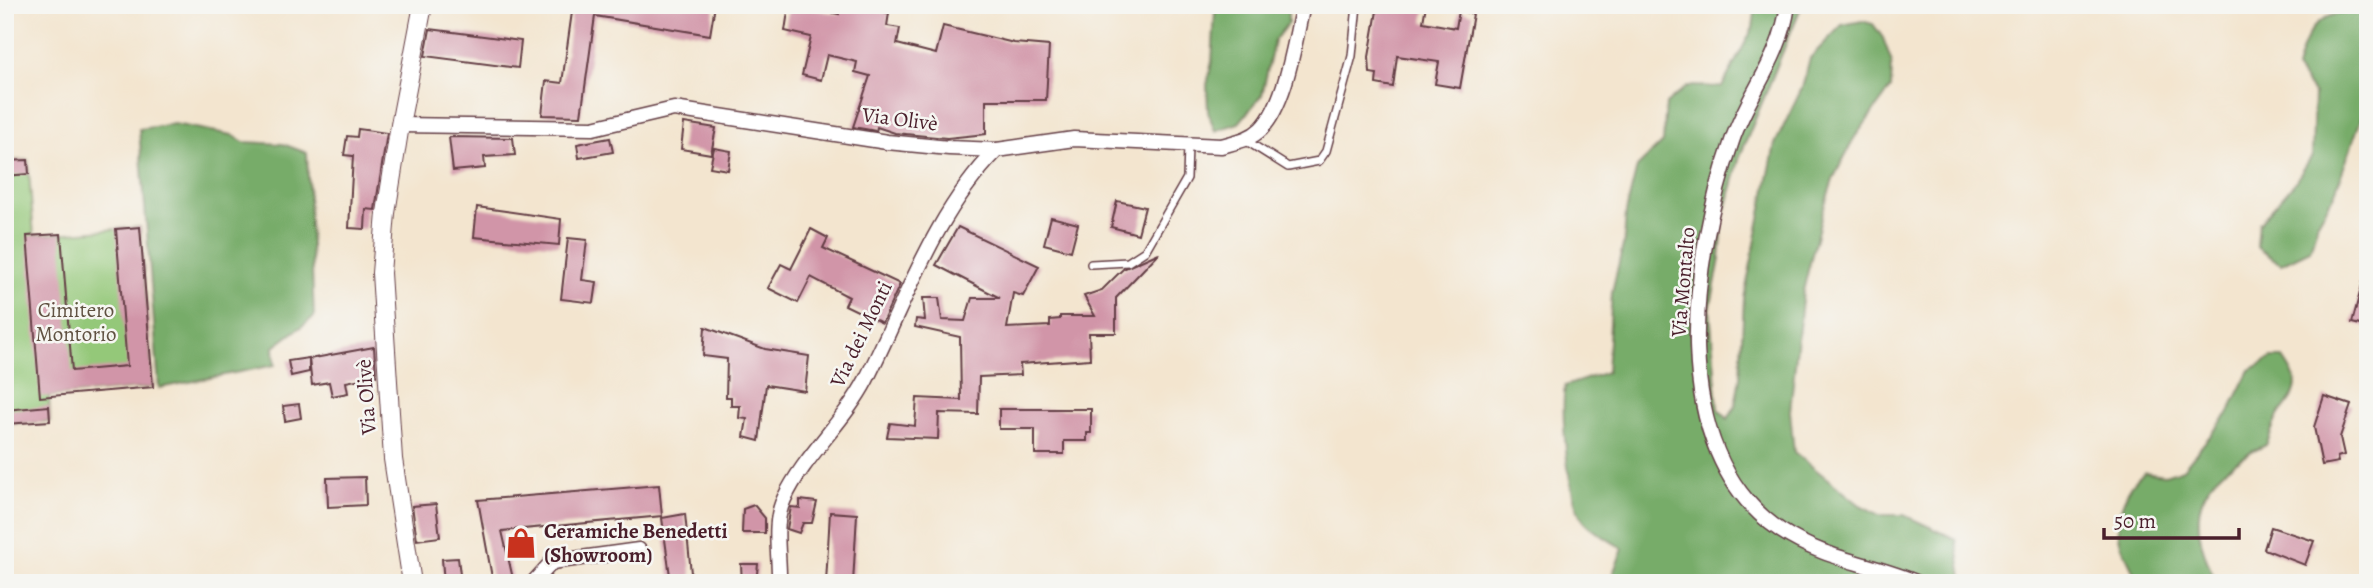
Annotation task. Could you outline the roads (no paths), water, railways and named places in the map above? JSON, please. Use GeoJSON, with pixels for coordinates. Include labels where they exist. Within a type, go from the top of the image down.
{"type":"FeatureCollection","features":[{"type":"Feature","properties":{"kind":"street","name":"Via Olivè"},"geometry":{"type":"LineString","coordinates":[[412,583],[393,459],[382,273],[386,213],[423,5]]}},
{"type":"Feature","properties":{"kind":"street"},"geometry":{"type":"LineString","coordinates":[[1245,140],[1261,129],[1277,103],[1303,5]]}},
{"type":"Feature","properties":{"kind":"street","name":"Via Montalto"},"geometry":{"type":"LineString","coordinates":[[1788,5],[1784,35],[1735,132],[1720,174],[1710,220],[1696,327],[1701,388],[1710,430],[1725,472],[1752,508],[1781,531],[1840,560],[1917,583]]}},
{"type":"Feature","properties":{"kind":"street","name":"Via Olivè"},"geometry":{"type":"LineString","coordinates":[[400,125],[593,128],[674,109],[887,142],[997,150],[1074,139],[1221,146],[1245,140]]}},
{"type":"Feature","properties":{"kind":"street","name":"Via dei Monti"},"geometry":{"type":"LineString","coordinates":[[779,583],[777,527],[783,499],[864,382],[923,253],[973,174],[997,150]]}},
{"type":"Feature","properties":{"kind":"street"},"geometry":{"type":"LineString","coordinates":[[533,583],[552,562],[639,550]]}},
{"type":"Feature","properties":{"kind":"lane"},"geometry":{"type":"LineString","coordinates":[[1245,140],[1288,167],[1319,161],[1326,150],[1352,56],[1357,5]]}},
{"type":"Feature","properties":{"kind":"lane"},"geometry":{"type":"LineString","coordinates":[[1091,264],[1129,262],[1145,251],[1187,178],[1188,145]]}},
{"type":"Feature","properties":{"kind":"place","name":"Ceramiche Benedetti (Showroom)"},"geometry":{"type":"Point","coordinates":[521,543]}},
{"type":"Feature","properties":{"kind":"park label","name":"Cimitero Montorio"},"geometry":{"type":"Point","coordinates":[76,322]}}]}
